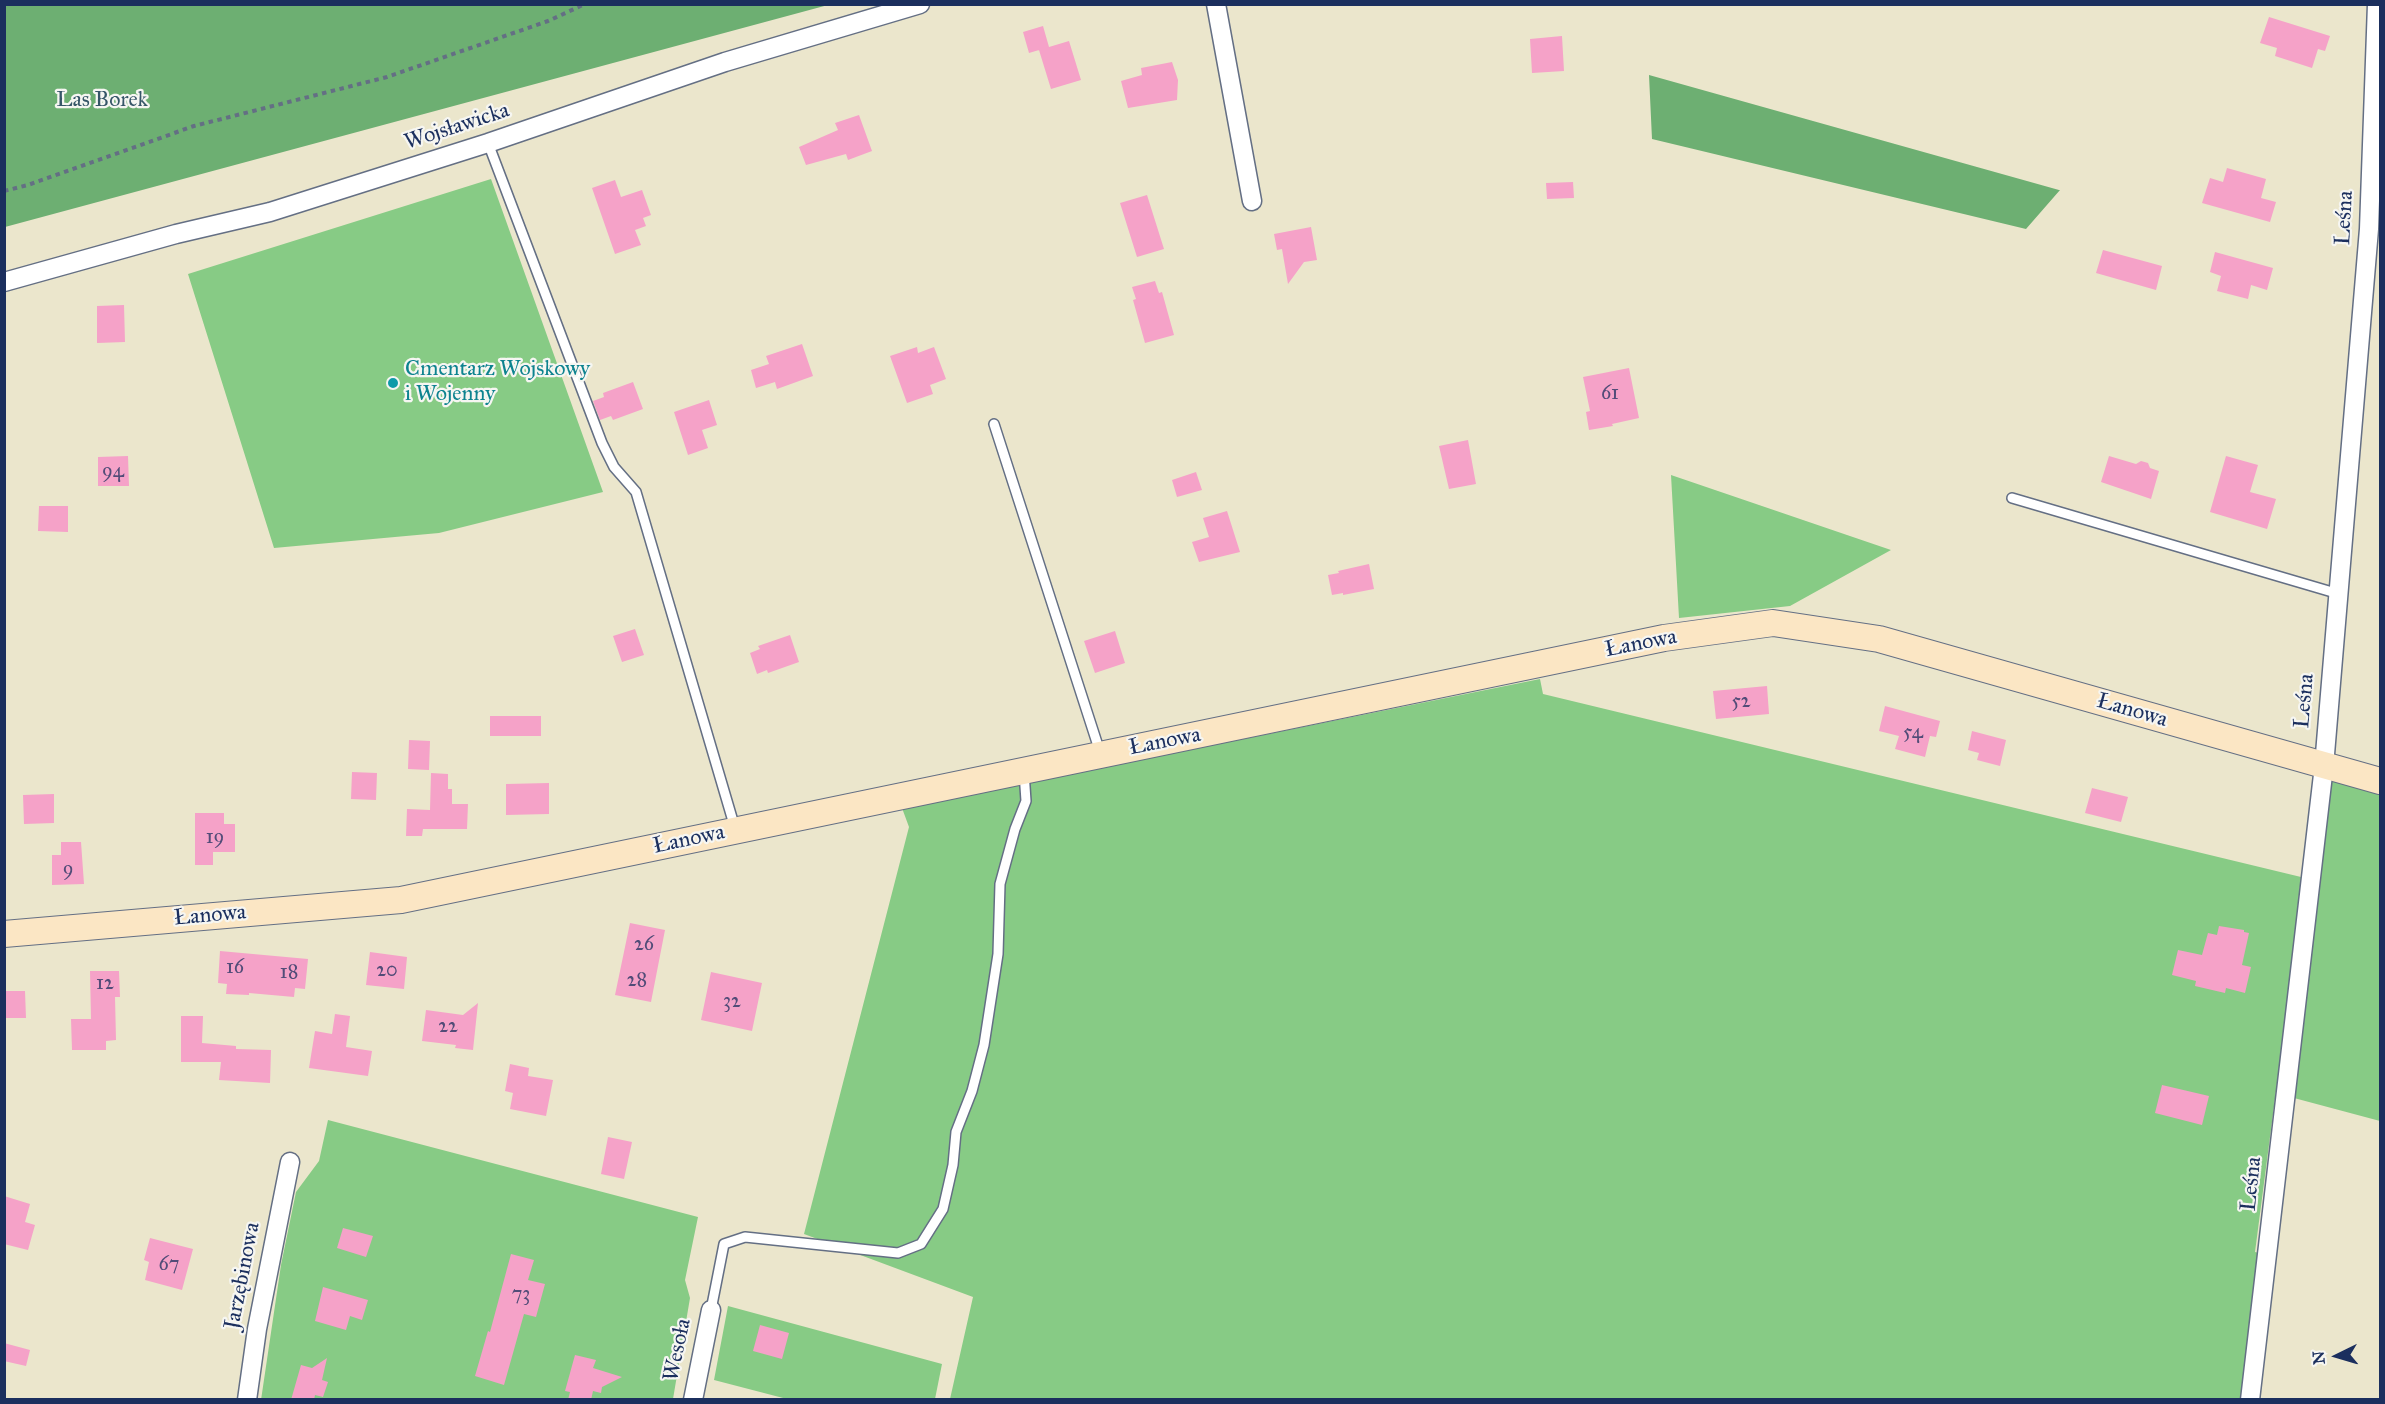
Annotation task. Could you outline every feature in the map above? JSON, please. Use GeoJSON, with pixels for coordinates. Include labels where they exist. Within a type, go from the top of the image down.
{"type":"FeatureCollection","features":[{"type":"Feature","properties":{"kind":"street","name":"Wojsławicka"},"geometry":{"type":"LineString","coordinates":[[4,282],[176,234],[270,212],[488,143],[725,62],[920,4]]}},
{"type":"Feature","properties":{"kind":"street"},"geometry":{"type":"LineString","coordinates":[[1216,4],[1252,201]]}},
{"type":"Feature","properties":{"kind":"street","name":"Leśna"},"geometry":{"type":"LineString","coordinates":[[2250,1400],[2318,764],[2339,594],[2369,229],[2377,4]]}},
{"type":"Feature","properties":{"kind":"street","name":"Łanowa"},"geometry":{"type":"LineString","coordinates":[[4,934],[401,900],[1664,638],[1773,623],[1879,639],[2380,781]]}},
{"type":"Feature","properties":{"kind":"street","name":"Jarzębinowa"},"geometry":{"type":"LineString","coordinates":[[247,1400],[257,1329],[290,1162]]}},
{"type":"Feature","properties":{"kind":"street","name":"Wesoła"},"geometry":{"type":"LineString","coordinates":[[693,1400],[711,1310]]}},
{"type":"Feature","properties":{"kind":"lane"},"geometry":{"type":"LineString","coordinates":[[488,143],[602,443],[614,467],[636,492],[736,831]]}},
{"type":"Feature","properties":{"kind":"lane"},"geometry":{"type":"LineString","coordinates":[[994,424],[1101,755]]}},
{"type":"Feature","properties":{"kind":"lane"},"geometry":{"type":"LineString","coordinates":[[2012,498],[2339,594]]}},
{"type":"Feature","properties":{"kind":"lane"},"geometry":{"type":"LineString","coordinates":[[711,1310],[724,1244],[745,1237],[898,1254],[921,1244],[943,1209],[953,1165],[956,1132],[972,1091],[984,1045],[998,954],[1000,884],[1015,829],[1026,801],[1024,771]]}},
{"type":"Feature","properties":{"kind":"path"},"geometry":{"type":"LineString","coordinates":[[4,191],[28,185],[194,126],[387,77],[548,21],[585,4]]}},
{"type":"Feature","properties":{"kind":"green space","name":"Las Borek"},"geometry":{"type":"Polygon","coordinates":[[[5,4],[828,4],[828,5],[5,227],[5,4]]]}},
{"type":"Feature","properties":{"kind":"green space"},"geometry":{"type":"Polygon","coordinates":[[[1649,75],[2060,190],[2026,229],[1652,139],[1649,75]]]}},
{"type":"Feature","properties":{"kind":"green space","name":"Cmentarz Wojskowy i Wojenny"},"geometry":{"type":"Polygon","coordinates":[[[491,179],[603,492],[439,533],[274,548],[188,274],[491,179]]]}},
{"type":"Feature","properties":{"kind":"green space"},"geometry":{"type":"Polygon","coordinates":[[[1671,475],[1891,550],[1790,606],[1679,618],[1671,475]]]}},
{"type":"Feature","properties":{"kind":"green space"},"geometry":{"type":"Polygon","coordinates":[[[1540,679],[1543,694],[2301,877],[2255,1252],[2276,1257],[2260,1399],[950,1399],[973,1297],[804,1234],[909,827],[902,808],[1540,679]]]}},
{"type":"Feature","properties":{"kind":"green space"},"geometry":{"type":"Polygon","coordinates":[[[2331,780],[2380,793],[2380,1121],[2294,1098],[2331,780]]]}},
{"type":"Feature","properties":{"kind":"green space"},"geometry":{"type":"Polygon","coordinates":[[[328,1120],[698,1217],[685,1280],[690,1298],[673,1399],[261,1400],[281,1265],[296,1192],[319,1161],[328,1120]]]}},
{"type":"Feature","properties":{"kind":"green space"},"geometry":{"type":"Polygon","coordinates":[[[728,1306],[942,1364],[935,1399],[787,1399],[714,1380],[728,1306]]]}},
{"type":"Feature","properties":{"kind":"building"},"geometry":{"type":"Polygon","coordinates":[[[2269,17],[2330,36],[2325,51],[2318,49],[2312,68],[2275,56],[2277,48],[2260,43],[2269,17]]]}},
{"type":"Feature","properties":{"kind":"building"},"geometry":{"type":"Polygon","coordinates":[[[1043,26],[1049,47],[1029,53],[1023,32],[1043,26]]]}},
{"type":"Feature","properties":{"kind":"building"},"geometry":{"type":"Polygon","coordinates":[[[1562,36],[1564,71],[1532,73],[1530,39],[1562,36]]]}},
{"type":"Feature","properties":{"kind":"building"},"geometry":{"type":"Polygon","coordinates":[[[1069,41],[1081,80],[1051,89],[1039,50],[1069,41]]]}},
{"type":"Feature","properties":{"kind":"building"},"geometry":{"type":"Polygon","coordinates":[[[1172,62],[1178,80],[1177,100],[1128,108],[1121,81],[1142,75],[1141,68],[1172,62]]]}},
{"type":"Feature","properties":{"kind":"building"},"geometry":{"type":"Polygon","coordinates":[[[859,115],[872,151],[848,160],[846,154],[806,165],[799,147],[838,130],[835,123],[859,115]]]}},
{"type":"Feature","properties":{"kind":"building"},"geometry":{"type":"Polygon","coordinates":[[[2227,168],[2266,179],[2261,198],[2276,202],[2270,222],[2202,203],[2210,178],[2223,182],[2227,168]]]}},
{"type":"Feature","properties":{"kind":"building"},"geometry":{"type":"Polygon","coordinates":[[[615,180],[621,197],[642,190],[651,215],[643,218],[646,226],[635,230],[641,245],[615,254],[592,188],[615,180]]]}},
{"type":"Feature","properties":{"kind":"building"},"geometry":{"type":"Polygon","coordinates":[[[1573,182],[1574,198],[1547,199],[1546,183],[1573,182]]]}},
{"type":"Feature","properties":{"kind":"building"},"geometry":{"type":"Polygon","coordinates":[[[1147,195],[1164,249],[1137,257],[1120,203],[1147,195]]]}},
{"type":"Feature","properties":{"kind":"building"},"geometry":{"type":"Polygon","coordinates":[[[1311,227],[1317,260],[1304,262],[1288,284],[1282,249],[1277,250],[1274,234],[1311,227]]]}},
{"type":"Feature","properties":{"kind":"building"},"geometry":{"type":"Polygon","coordinates":[[[2103,250],[2162,266],[2156,290],[2096,273],[2103,250]]]}},
{"type":"Feature","properties":{"kind":"building"},"geometry":{"type":"Polygon","coordinates":[[[2215,252],[2273,268],[2267,290],[2251,285],[2248,299],[2217,291],[2221,276],[2210,272],[2215,252]]]}},
{"type":"Feature","properties":{"kind":"building"},"geometry":{"type":"Polygon","coordinates":[[[1155,281],[1159,293],[1162,292],[1174,335],[1145,343],[1133,300],[1136,299],[1132,287],[1155,281]]]}},
{"type":"Feature","properties":{"kind":"building"},"geometry":{"type":"Polygon","coordinates":[[[124,305],[125,342],[97,343],[97,306],[124,305]]]}},
{"type":"Feature","properties":{"kind":"building"},"geometry":{"type":"Polygon","coordinates":[[[802,344],[813,376],[777,389],[775,382],[756,388],[751,370],[769,364],[766,356],[802,344]]]}},
{"type":"Feature","properties":{"kind":"building"},"geometry":{"type":"Polygon","coordinates":[[[917,347],[918,353],[934,347],[946,379],[930,385],[933,394],[907,403],[890,356],[917,347]]]}},
{"type":"Feature","properties":{"kind":"building"},"geometry":{"type":"Polygon","coordinates":[[[1629,368],[1639,418],[1589,430],[1586,412],[1590,411],[1583,377],[1629,368]]]}},
{"type":"Feature","properties":{"kind":"building"},"geometry":{"type":"Polygon","coordinates":[[[633,382],[643,409],[613,420],[611,416],[600,420],[593,401],[604,397],[603,393],[633,382]]]}},
{"type":"Feature","properties":{"kind":"building"},"geometry":{"type":"Polygon","coordinates":[[[709,400],[717,425],[702,430],[708,448],[688,455],[674,412],[709,400]]]}},
{"type":"Feature","properties":{"kind":"building"},"geometry":{"type":"Polygon","coordinates":[[[1468,440],[1476,484],[1449,489],[1439,446],[1468,440]]]}},
{"type":"Feature","properties":{"kind":"building"},"geometry":{"type":"Polygon","coordinates":[[[128,456],[129,486],[98,486],[98,457],[128,456]]]}},
{"type":"Feature","properties":{"kind":"building"},"geometry":{"type":"Polygon","coordinates":[[[2109,456],[2136,464],[2141,461],[2148,463],[2150,468],[2159,471],[2151,499],[2101,482],[2109,456]]]}},
{"type":"Feature","properties":{"kind":"building"},"geometry":{"type":"Polygon","coordinates":[[[2226,456],[2258,465],[2250,492],[2276,499],[2267,529],[2210,512],[2226,456]]]}},
{"type":"Feature","properties":{"kind":"building"},"geometry":{"type":"Polygon","coordinates":[[[1196,472],[1202,490],[1177,497],[1172,480],[1196,472]]]}},
{"type":"Feature","properties":{"kind":"building"},"geometry":{"type":"Polygon","coordinates":[[[39,506],[68,506],[68,532],[38,531],[39,506]]]}},
{"type":"Feature","properties":{"kind":"building"},"geometry":{"type":"Polygon","coordinates":[[[1227,511],[1240,552],[1199,562],[1192,542],[1209,537],[1203,518],[1227,511]]]}},
{"type":"Feature","properties":{"kind":"building"},"geometry":{"type":"Polygon","coordinates":[[[1369,564],[1374,589],[1332,595],[1328,575],[1369,564]]]}},
{"type":"Feature","properties":{"kind":"building"},"geometry":{"type":"Polygon","coordinates":[[[635,629],[644,655],[622,662],[613,636],[635,629]]]}},
{"type":"Feature","properties":{"kind":"building"},"geometry":{"type":"Polygon","coordinates":[[[1115,631],[1125,663],[1095,673],[1084,641],[1115,631]]]}},
{"type":"Feature","properties":{"kind":"building"},"geometry":{"type":"Polygon","coordinates":[[[790,635],[799,662],[768,673],[767,670],[757,674],[750,653],[760,649],[758,646],[790,635]]]}},
{"type":"Feature","properties":{"kind":"building"},"geometry":{"type":"Polygon","coordinates":[[[1767,686],[1769,714],[1716,719],[1713,691],[1767,686]]]}},
{"type":"Feature","properties":{"kind":"building"},"geometry":{"type":"Polygon","coordinates":[[[1885,706],[1940,721],[1936,737],[1930,736],[1925,757],[1895,749],[1899,736],[1879,731],[1885,706]]]}},
{"type":"Feature","properties":{"kind":"building"},"geometry":{"type":"Polygon","coordinates":[[[490,716],[541,716],[541,736],[490,736],[490,716]]]}},
{"type":"Feature","properties":{"kind":"building"},"geometry":{"type":"Polygon","coordinates":[[[1972,731],[2006,740],[2000,766],[1977,760],[1979,753],[1968,750],[1972,731]]]}},
{"type":"Feature","properties":{"kind":"building"},"geometry":{"type":"Polygon","coordinates":[[[409,740],[430,741],[429,770],[408,769],[409,740]]]}},
{"type":"Feature","properties":{"kind":"building"},"geometry":{"type":"Polygon","coordinates":[[[352,772],[377,773],[376,800],[351,799],[352,772]]]}},
{"type":"Feature","properties":{"kind":"building"},"geometry":{"type":"Polygon","coordinates":[[[431,773],[448,774],[448,789],[452,789],[452,804],[468,804],[467,829],[423,829],[422,836],[406,836],[407,809],[430,810],[431,773]]]}},
{"type":"Feature","properties":{"kind":"building"},"geometry":{"type":"Polygon","coordinates":[[[549,783],[549,814],[506,815],[506,784],[549,783]]]}},
{"type":"Feature","properties":{"kind":"building"},"geometry":{"type":"Polygon","coordinates":[[[2092,788],[2128,797],[2121,822],[2085,813],[2092,788]]]}},
{"type":"Feature","properties":{"kind":"building"},"geometry":{"type":"Polygon","coordinates":[[[54,794],[54,823],[24,824],[23,795],[54,794]]]}},
{"type":"Feature","properties":{"kind":"building"},"geometry":{"type":"Polygon","coordinates":[[[195,813],[224,813],[224,824],[235,824],[235,852],[213,852],[213,865],[195,865],[195,813]]]}},
{"type":"Feature","properties":{"kind":"building"},"geometry":{"type":"Polygon","coordinates":[[[61,842],[81,842],[84,884],[52,885],[52,855],[61,855],[61,842]]]}},
{"type":"Feature","properties":{"kind":"building"},"geometry":{"type":"Polygon","coordinates":[[[630,923],[665,930],[651,1002],[615,995],[630,923]]]}},
{"type":"Feature","properties":{"kind":"building"},"geometry":{"type":"Polygon","coordinates":[[[2219,926],[2249,933],[2242,965],[2251,967],[2245,993],[2226,988],[2225,993],[2195,986],[2196,981],[2172,975],[2178,950],[2202,955],[2208,933],[2217,935],[2219,926]]]}},
{"type":"Feature","properties":{"kind":"building"},"geometry":{"type":"Polygon","coordinates":[[[220,951],[308,959],[305,989],[295,988],[294,997],[249,993],[249,995],[226,994],[227,984],[218,983],[220,951]]]}},
{"type":"Feature","properties":{"kind":"building"},"geometry":{"type":"Polygon","coordinates":[[[370,952],[407,957],[404,989],[366,985],[370,952]]]}},
{"type":"Feature","properties":{"kind":"building"},"geometry":{"type":"Polygon","coordinates":[[[90,971],[119,971],[120,997],[115,997],[116,1040],[106,1041],[106,1050],[72,1050],[71,1019],[91,1019],[90,971]]]}},
{"type":"Feature","properties":{"kind":"building"},"geometry":{"type":"Polygon","coordinates":[[[711,972],[762,983],[752,1031],[701,1020],[711,972]]]}},
{"type":"Feature","properties":{"kind":"building"},"geometry":{"type":"Polygon","coordinates":[[[4,991],[25,991],[26,1018],[4,1018],[4,991]]]}},
{"type":"Feature","properties":{"kind":"building"},"geometry":{"type":"Polygon","coordinates":[[[478,1003],[473,1050],[455,1048],[456,1045],[422,1041],[426,1010],[463,1015],[478,1003]]]}},
{"type":"Feature","properties":{"kind":"building"},"geometry":{"type":"Polygon","coordinates":[[[335,1014],[350,1016],[346,1047],[372,1051],[368,1076],[309,1068],[315,1031],[332,1034],[335,1014]]]}},
{"type":"Feature","properties":{"kind":"building"},"geometry":{"type":"Polygon","coordinates":[[[181,1016],[203,1016],[202,1043],[236,1046],[236,1049],[271,1050],[270,1083],[219,1080],[221,1062],[181,1062],[181,1016]]]}},
{"type":"Feature","properties":{"kind":"building"},"geometry":{"type":"Polygon","coordinates":[[[510,1064],[529,1068],[528,1076],[553,1080],[546,1116],[510,1109],[513,1093],[505,1091],[510,1064]]]}},
{"type":"Feature","properties":{"kind":"building"},"geometry":{"type":"Polygon","coordinates":[[[2162,1085],[2209,1096],[2202,1125],[2155,1113],[2162,1085]]]}},
{"type":"Feature","properties":{"kind":"building"},"geometry":{"type":"Polygon","coordinates":[[[608,1137],[632,1142],[624,1179],[601,1174],[608,1137]]]}},
{"type":"Feature","properties":{"kind":"building"},"geometry":{"type":"Polygon","coordinates":[[[4,1196],[30,1204],[25,1222],[35,1225],[28,1250],[4,1244],[4,1196]]]}},
{"type":"Feature","properties":{"kind":"building"},"geometry":{"type":"Polygon","coordinates":[[[343,1228],[373,1236],[366,1257],[337,1248],[343,1228]]]}},
{"type":"Feature","properties":{"kind":"building"},"geometry":{"type":"Polygon","coordinates":[[[150,1238],[193,1249],[182,1290],[145,1280],[149,1262],[144,1260],[150,1238]]]}},
{"type":"Feature","properties":{"kind":"building"},"geometry":{"type":"Polygon","coordinates":[[[511,1254],[534,1260],[528,1280],[545,1284],[536,1317],[524,1314],[504,1385],[475,1376],[488,1331],[490,1332],[511,1254]]]}},
{"type":"Feature","properties":{"kind":"building"},"geometry":{"type":"Polygon","coordinates":[[[323,1287],[368,1300],[362,1320],[350,1316],[346,1330],[315,1321],[323,1287]]]}},
{"type":"Feature","properties":{"kind":"building"},"geometry":{"type":"Polygon","coordinates":[[[760,1325],[789,1333],[782,1359],[753,1351],[760,1325]]]}},
{"type":"Feature","properties":{"kind":"building"},"geometry":{"type":"Polygon","coordinates":[[[4,1343],[30,1350],[26,1366],[4,1361],[4,1343]]]}},
{"type":"Feature","properties":{"kind":"building"},"geometry":{"type":"Polygon","coordinates":[[[575,1355],[596,1360],[593,1368],[622,1377],[602,1387],[601,1393],[593,1391],[591,1400],[568,1400],[570,1392],[565,1391],[575,1355]]]}},
{"type":"Feature","properties":{"kind":"building"},"geometry":{"type":"Polygon","coordinates":[[[327,1358],[322,1380],[328,1382],[323,1397],[315,1395],[314,1400],[291,1400],[301,1365],[312,1368],[327,1358]]]}},
{"type":"Feature","properties":{"kind":"place","name":"Cmentarz Wojskowy i Wojenny"},"geometry":{"type":"Point","coordinates":[393,383]}}]}
